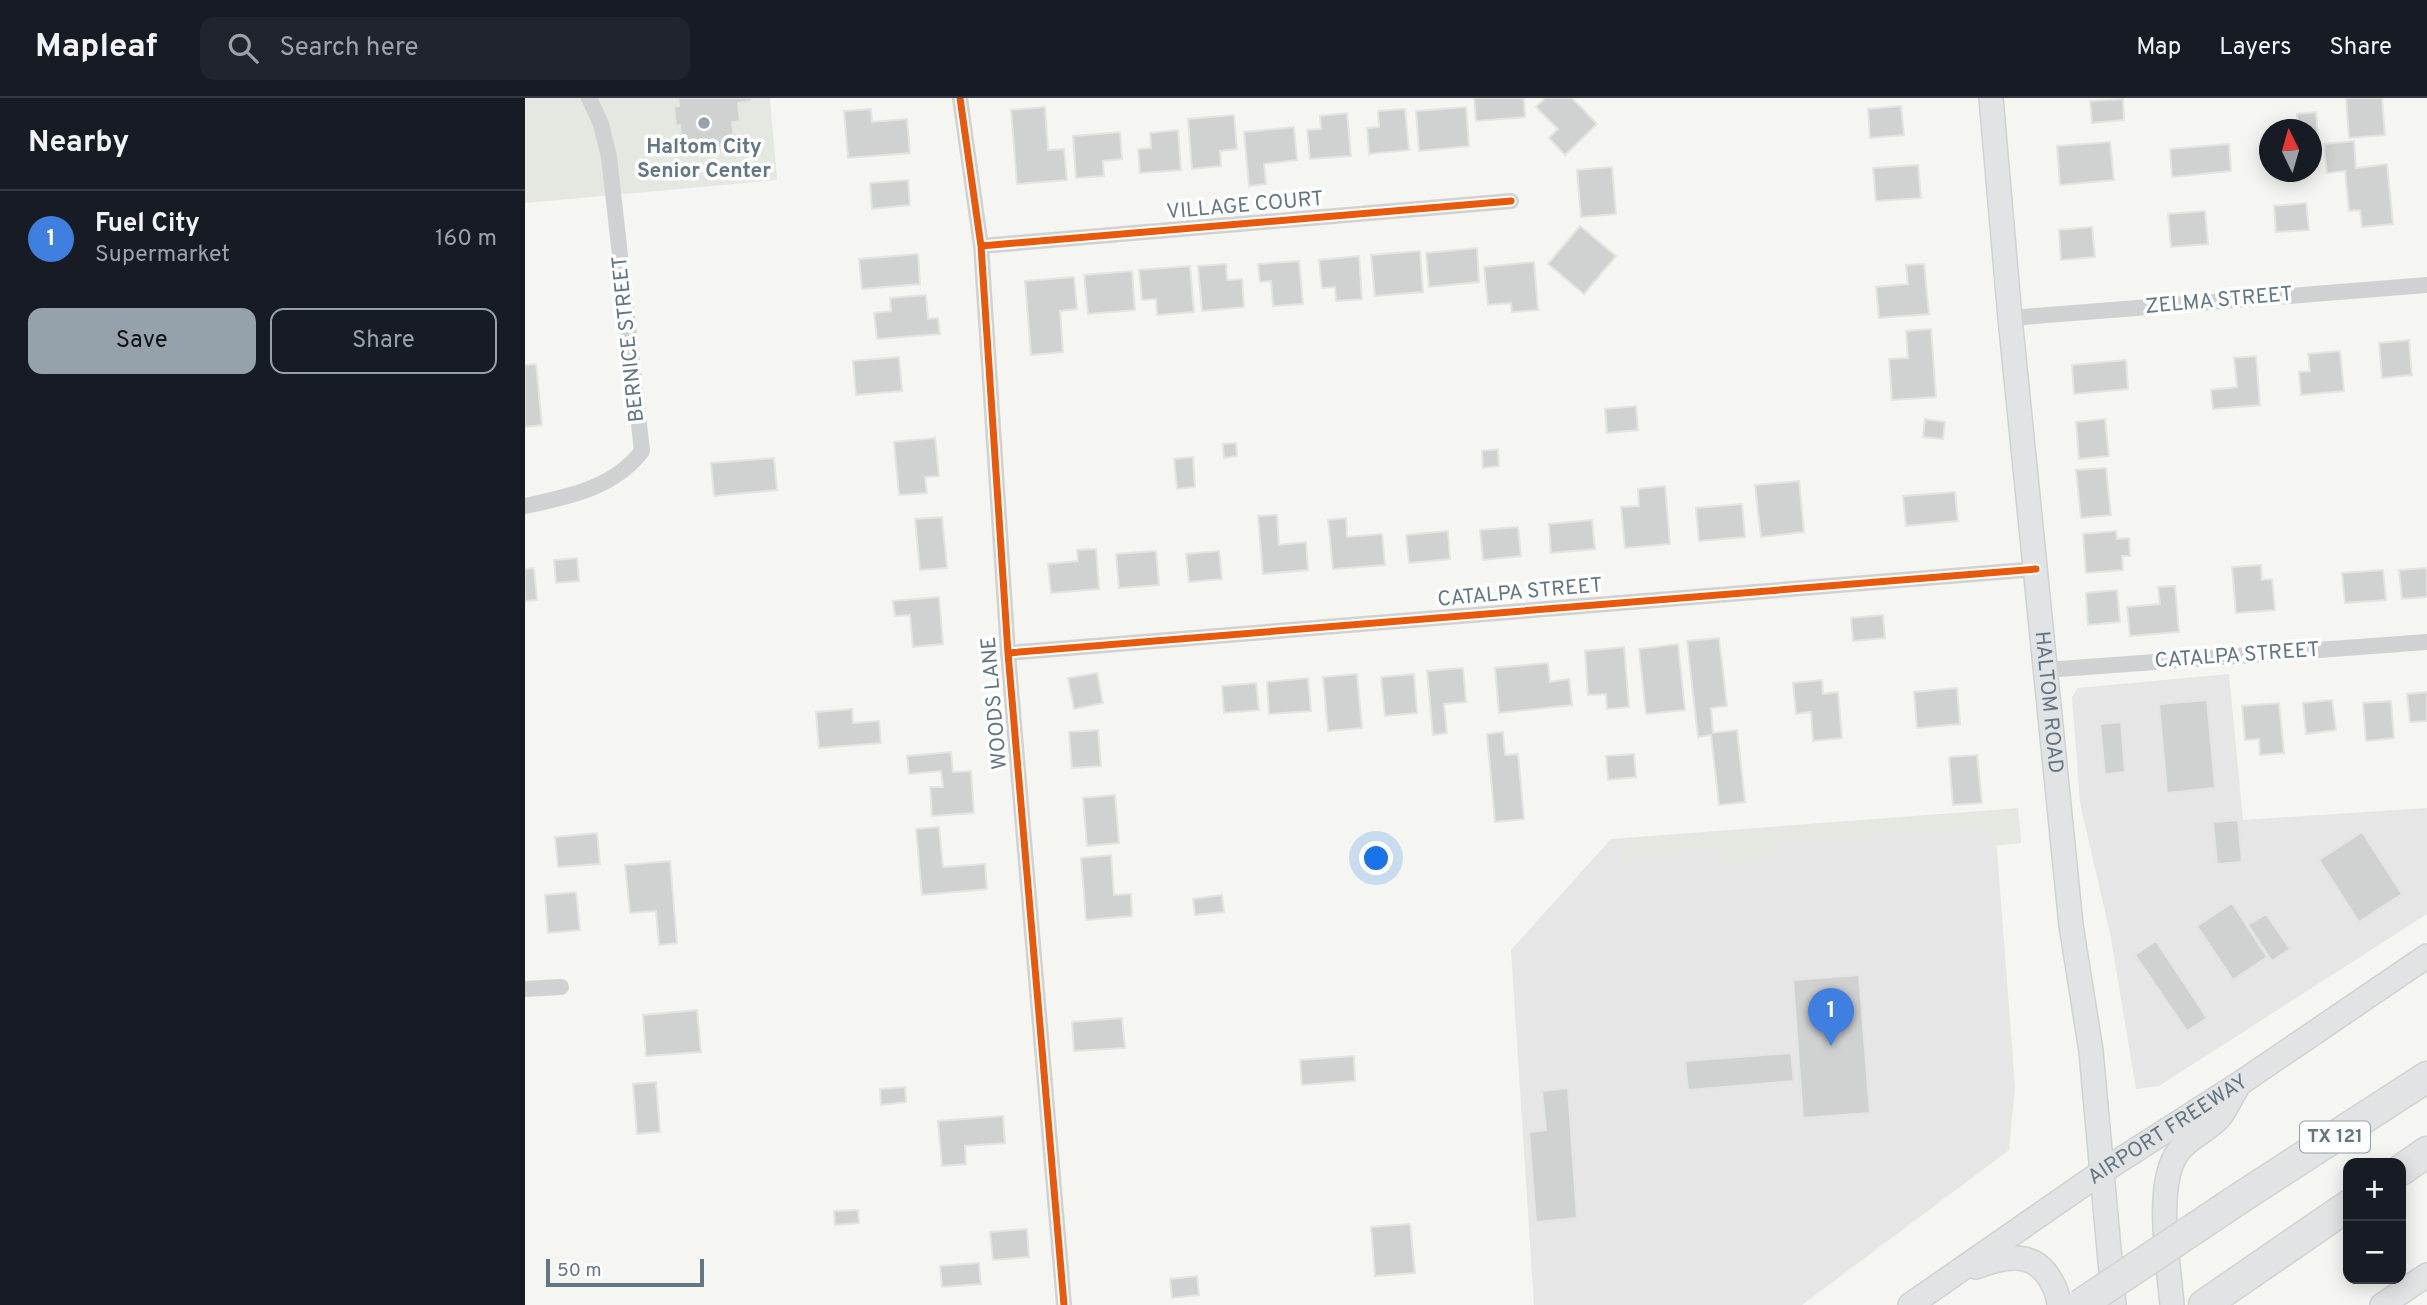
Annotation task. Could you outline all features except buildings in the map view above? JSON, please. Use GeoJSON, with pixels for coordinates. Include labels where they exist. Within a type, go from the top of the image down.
{"type":"FeatureCollection","features":[{"type":"Feature","properties":{"kind":"highway","name":"TX 121"},"geometry":{"type":"LineString","coordinates":[[2080,1305],[2427,1077]]}},
{"type":"Feature","properties":{"kind":"highway"},"geometry":{"type":"LineString","coordinates":[[2406,1167],[2427,1152]]}},
{"type":"Feature","properties":{"kind":"highway"},"geometry":{"type":"LineString","coordinates":[[2204,1305],[2343,1209]]}},
{"type":"Feature","properties":{"kind":"main road","name":"HALTOM ROAD"},"geometry":{"type":"LineString","coordinates":[[1991,98],[2010,318],[2071,926],[2091,1051],[2114,1305]]}},
{"type":"Feature","properties":{"kind":"main road","name":"AIRPORT FREEWAY"},"geometry":{"type":"LineString","coordinates":[[1910,1305],[2103,1171],[2239,1084],[2427,956]]}},
{"type":"Feature","properties":{"kind":"main road"},"geometry":{"type":"LineString","coordinates":[[2172,1305],[2164,1191],[2168,1170],[2177,1153],[2189,1140],[2219,1118],[2239,1084]]}},
{"type":"Feature","properties":{"kind":"main road"},"geometry":{"type":"LineString","coordinates":[[1948,1279],[1996,1259],[2022,1257],[2034,1261],[2045,1271],[2058,1293],[2059,1305]]}},
{"type":"Feature","properties":{"kind":"main road"},"geometry":{"type":"LineString","coordinates":[[2382,1305],[2427,1275]]}},
{"type":"Feature","properties":{"kind":"street","name":"BERNICE STREET"},"geometry":{"type":"LineString","coordinates":[[525,506],[572,496],[610,480],[632,465],[642,451],[609,157],[601,124],[589,98]]}},
{"type":"Feature","properties":{"kind":"street","name":"WOODS LANE"},"geometry":{"type":"LineString","coordinates":[[960,98],[981,246],[1008,653],[1064,1305]]}},
{"type":"Feature","properties":{"kind":"street","name":"VILLAGE COURT"},"geometry":{"type":"LineString","coordinates":[[981,246],[1511,201]]}},
{"type":"Feature","properties":{"kind":"street","name":"ZELMA STREET"},"geometry":{"type":"LineString","coordinates":[[2010,318],[2427,285]]}},
{"type":"Feature","properties":{"kind":"street","name":"CATALPA STREET"},"geometry":{"type":"LineString","coordinates":[[1008,653],[2036,569]]}},
{"type":"Feature","properties":{"kind":"street","name":"CATALPA STREET"},"geometry":{"type":"LineString","coordinates":[[2046,670],[2427,642]]}},
{"type":"Feature","properties":{"kind":"street"},"geometry":{"type":"LineString","coordinates":[[525,989],[561,987]]}},
{"type":"Feature","properties":{"kind":"shaded area"},"geometry":{"type":"Polygon","coordinates":[[[525,98],[770,98],[777,180],[525,203],[525,98]]]}},
{"type":"Feature","properties":{"kind":"shaded area"},"geometry":{"type":"Polygon","coordinates":[[[2229,674],[2243,820],[2427,808],[2427,914],[2159,1086],[2136,1089],[2110,933],[2080,803],[2072,697],[2078,688],[2229,674]]]}},
{"type":"Feature","properties":{"kind":"shaded area"},"geometry":{"type":"Polygon","coordinates":[[[2018,808],[2021,843],[1992,846],[1990,826],[1773,843],[1773,858],[1725,863],[1723,846],[1624,857],[1623,842],[2018,808]]]}},
{"type":"Feature","properties":{"kind":"shaded area"},"geometry":{"type":"Polygon","coordinates":[[[1994,810],[2015,1087],[2009,1150],[1802,1305],[1534,1305],[1511,950],[1611,839],[1994,810]]]}},
{"type":"Feature","properties":{"kind":"cycle path"},"geometry":{"type":"LineString","coordinates":[[960,98],[981,246],[1008,653],[1064,1305]]}},
{"type":"Feature","properties":{"kind":"cycle path"},"geometry":{"type":"LineString","coordinates":[[981,246],[1511,201]]}},
{"type":"Feature","properties":{"kind":"cycle path"},"geometry":{"type":"LineString","coordinates":[[1008,653],[2036,569]]}},
{"type":"Feature","properties":{"kind":"place","name":"Haltom City Senior Center"},"geometry":{"type":"Point","coordinates":[704,123]}},
{"type":"Feature","properties":{"kind":"place","name":"Fuel City"},"geometry":{"type":"Point","coordinates":[1831,1046]}}]}
